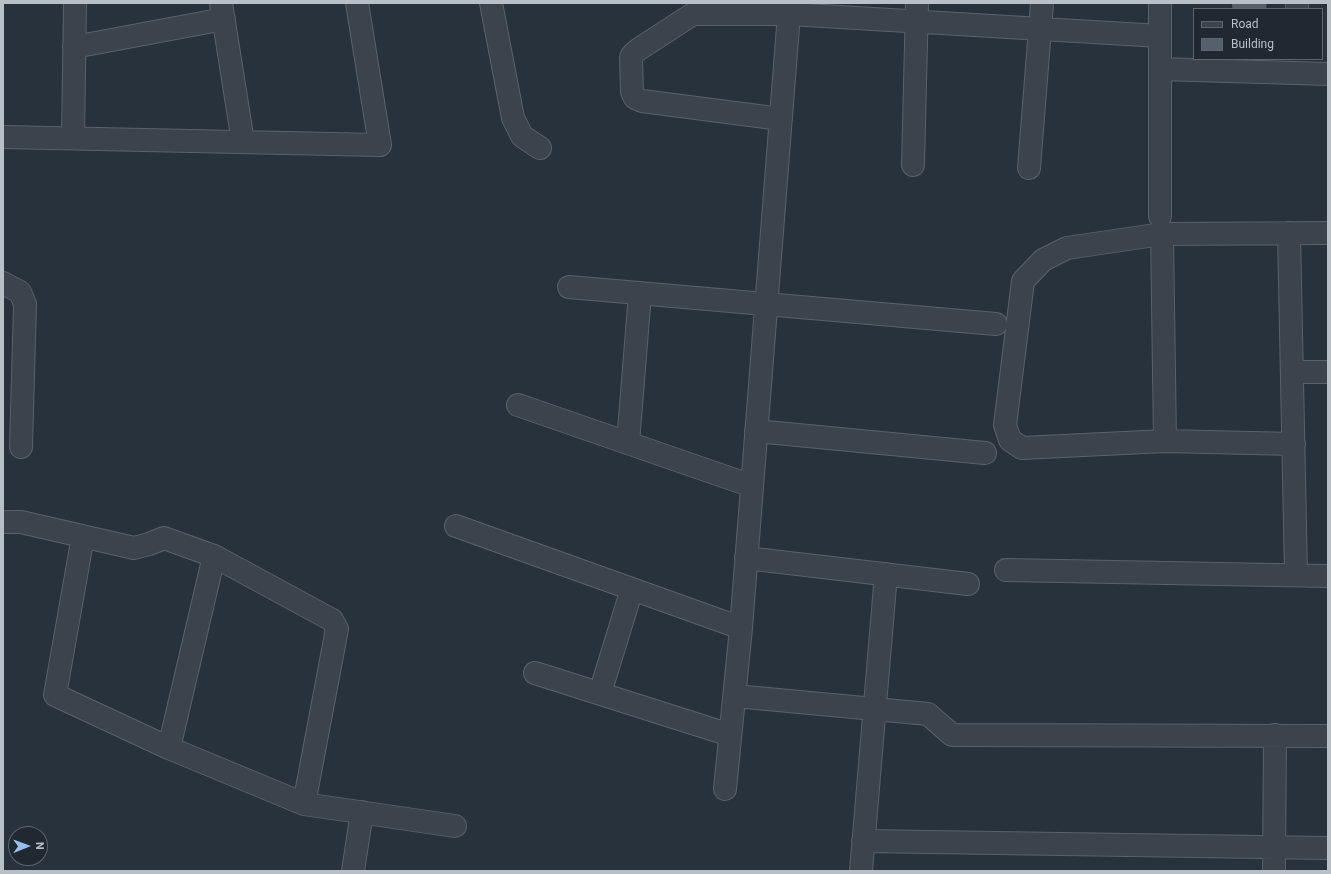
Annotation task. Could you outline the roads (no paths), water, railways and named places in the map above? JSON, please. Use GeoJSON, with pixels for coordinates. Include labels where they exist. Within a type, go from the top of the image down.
{"type":"FeatureCollection","features":[{"type":"Feature","properties":{"kind":"street"},"geometry":{"type":"LineString","coordinates":[[73,138],[75,3]]}},
{"type":"Feature","properties":{"kind":"street"},"geometry":{"type":"LineString","coordinates":[[3,137],[380,145],[357,3]]}},
{"type":"Feature","properties":{"kind":"street"},"geometry":{"type":"LineString","coordinates":[[491,3],[513,118],[522,136],[540,148]]}},
{"type":"Feature","properties":{"kind":"street"},"geometry":{"type":"LineString","coordinates":[[1029,168],[1042,3]]}},
{"type":"Feature","properties":{"kind":"street"},"geometry":{"type":"LineString","coordinates":[[1160,3],[1164,441]]}},
{"type":"Feature","properties":{"kind":"street"},"geometry":{"type":"LineString","coordinates":[[781,119],[642,101],[636,98],[632,92],[631,57],[638,49],[693,14],[783,8],[916,12],[1041,29],[1160,36]]}},
{"type":"Feature","properties":{"kind":"street"},"geometry":{"type":"LineString","coordinates":[[725,789],[741,628],[781,119],[783,8]]}},
{"type":"Feature","properties":{"kind":"street"},"geometry":{"type":"LineString","coordinates":[[74,46],[223,11],[243,142]]}},
{"type":"Feature","properties":{"kind":"street"},"geometry":{"type":"LineString","coordinates":[[912,165],[916,12]]}},
{"type":"Feature","properties":{"kind":"street"},"geometry":{"type":"LineString","coordinates":[[1160,69],[1297,66],[1328,74]]}},
{"type":"Feature","properties":{"kind":"street"},"geometry":{"type":"LineString","coordinates":[[1294,444],[1164,441],[1022,448],[1010,440],[1005,425],[1023,281],[1043,260],[1067,248],[1161,225],[1289,233],[1328,233]]}},
{"type":"Feature","properties":{"kind":"street"},"geometry":{"type":"LineString","coordinates":[[1289,233],[1296,575]]}},
{"type":"Feature","properties":{"kind":"street"},"geometry":{"type":"LineString","coordinates":[[3,283],[20,292],[25,304],[21,447]]}},
{"type":"Feature","properties":{"kind":"street"},"geometry":{"type":"LineString","coordinates":[[569,287],[996,324]]}},
{"type":"Feature","properties":{"kind":"street"},"geometry":{"type":"LineString","coordinates":[[628,443],[640,293]]}},
{"type":"Feature","properties":{"kind":"street"},"geometry":{"type":"LineString","coordinates":[[1292,372],[1328,372]]}},
{"type":"Feature","properties":{"kind":"street"},"geometry":{"type":"LineString","coordinates":[[518,405],[752,486]]}},
{"type":"Feature","properties":{"kind":"street"},"geometry":{"type":"LineString","coordinates":[[756,431],[985,453]]}},
{"type":"Feature","properties":{"kind":"street"},"geometry":{"type":"LineString","coordinates":[[3,522],[21,522],[134,548],[164,538],[214,556],[332,620],[337,629],[304,804]]}},
{"type":"Feature","properties":{"kind":"street"},"geometry":{"type":"LineString","coordinates":[[456,526],[741,628]]}},
{"type":"Feature","properties":{"kind":"street"},"geometry":{"type":"LineString","coordinates":[[83,536],[55,695],[169,748],[304,804],[455,826]]}},
{"type":"Feature","properties":{"kind":"street"},"geometry":{"type":"LineString","coordinates":[[169,748],[214,556]]}},
{"type":"Feature","properties":{"kind":"street"},"geometry":{"type":"LineString","coordinates":[[746,558],[968,584]]}},
{"type":"Feature","properties":{"kind":"street"},"geometry":{"type":"LineString","coordinates":[[1006,570],[1328,576]]}},
{"type":"Feature","properties":{"kind":"street"},"geometry":{"type":"LineString","coordinates":[[861,871],[886,574]]}},
{"type":"Feature","properties":{"kind":"street"},"geometry":{"type":"LineString","coordinates":[[600,692],[632,589]]}},
{"type":"Feature","properties":{"kind":"street"},"geometry":{"type":"LineString","coordinates":[[536,673],[600,692],[730,736]]}},
{"type":"Feature","properties":{"kind":"street"},"geometry":{"type":"LineString","coordinates":[[735,696],[928,714],[952,735],[1328,736]]}},
{"type":"Feature","properties":{"kind":"street"},"geometry":{"type":"LineString","coordinates":[[1274,871],[1275,735]]}},
{"type":"Feature","properties":{"kind":"street"},"geometry":{"type":"LineString","coordinates":[[353,871],[362,812]]}},
{"type":"Feature","properties":{"kind":"street"},"geometry":{"type":"LineString","coordinates":[[863,841],[1328,848]]}}]}
